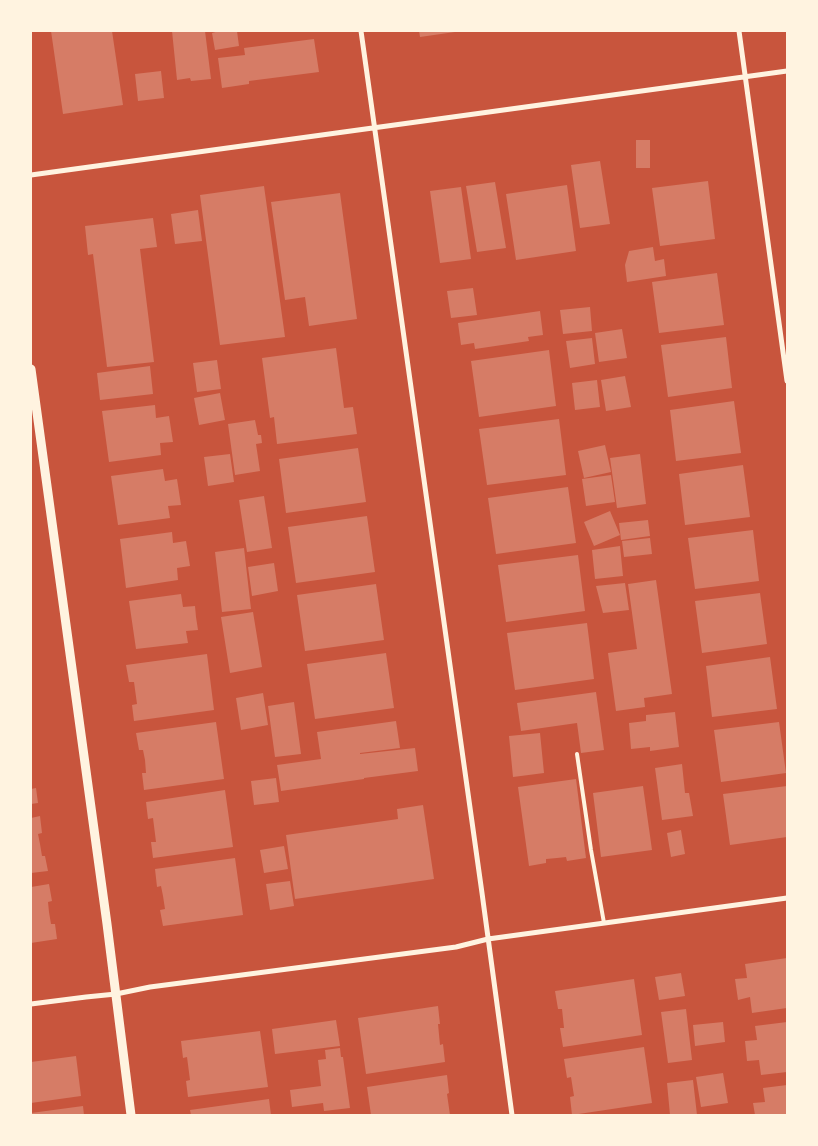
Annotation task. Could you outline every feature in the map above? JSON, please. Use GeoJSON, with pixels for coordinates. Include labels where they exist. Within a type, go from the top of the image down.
{"type":"FeatureCollection","features":[{"type":"Feature","properties":{"kind":"street"},"geometry":{"type":"LineString","coordinates":[[362,31],[512,1115]]}},
{"type":"Feature","properties":{"kind":"street"},"geometry":{"type":"LineString","coordinates":[[739,31],[787,381]]}},
{"type":"Feature","properties":{"kind":"street"},"geometry":{"type":"LineString","coordinates":[[31,175],[787,71]]}},
{"type":"Feature","properties":{"kind":"street"},"geometry":{"type":"LineString","coordinates":[[31,370],[131,1115]]}},
{"type":"Feature","properties":{"kind":"street"},"geometry":{"type":"LineString","coordinates":[[31,1004],[456,947],[488,939],[787,898]]}},
{"type":"Feature","properties":{"kind":"lane"},"geometry":{"type":"LineString","coordinates":[[577,754],[604,923]]}},
{"type":"Feature","properties":{"kind":"building"},"geometry":{"type":"Polygon","coordinates":[[[51,31],[112,31],[123,105],[63,114],[51,31]]]}},
{"type":"Feature","properties":{"kind":"building"},"geometry":{"type":"Polygon","coordinates":[[[172,31],[205,31],[211,79],[191,81],[190,78],[177,80],[172,31]]]}},
{"type":"Feature","properties":{"kind":"building"},"geometry":{"type":"Polygon","coordinates":[[[237,31],[239,46],[215,50],[212,33],[237,31]]]}},
{"type":"Feature","properties":{"kind":"building"},"geometry":{"type":"Polygon","coordinates":[[[419,31],[455,31],[455,32],[420,37],[419,31]]]}},
{"type":"Feature","properties":{"kind":"building"},"geometry":{"type":"Polygon","coordinates":[[[314,39],[319,72],[249,81],[249,84],[222,88],[218,58],[245,55],[244,48],[314,39]]]}},
{"type":"Feature","properties":{"kind":"building"},"geometry":{"type":"Polygon","coordinates":[[[161,71],[164,98],[138,101],[135,74],[161,71]]]}},
{"type":"Feature","properties":{"kind":"building"},"geometry":{"type":"Polygon","coordinates":[[[636,140],[650,140],[650,168],[636,168],[636,140]]]}},
{"type":"Feature","properties":{"kind":"building"},"geometry":{"type":"Polygon","coordinates":[[[600,161],[610,224],[580,228],[571,165],[600,161]]]}},
{"type":"Feature","properties":{"kind":"building"},"geometry":{"type":"Polygon","coordinates":[[[708,181],[715,239],[660,246],[652,188],[708,181]]]}},
{"type":"Feature","properties":{"kind":"building"},"geometry":{"type":"Polygon","coordinates":[[[495,182],[506,248],[477,252],[466,186],[495,182]]]}},
{"type":"Feature","properties":{"kind":"building"},"geometry":{"type":"Polygon","coordinates":[[[567,185],[576,251],[516,260],[506,194],[567,185]]]}},
{"type":"Feature","properties":{"kind":"building"},"geometry":{"type":"Polygon","coordinates":[[[264,186],[285,337],[220,345],[200,195],[264,186]]]}},
{"type":"Feature","properties":{"kind":"building"},"geometry":{"type":"Polygon","coordinates":[[[461,187],[471,259],[440,263],[430,191],[461,187]]]}},
{"type":"Feature","properties":{"kind":"building"},"geometry":{"type":"Polygon","coordinates":[[[340,193],[357,319],[309,326],[305,297],[285,300],[271,202],[340,193]]]}},
{"type":"Feature","properties":{"kind":"building"},"geometry":{"type":"Polygon","coordinates":[[[198,210],[202,241],[175,244],[171,214],[198,210]]]}},
{"type":"Feature","properties":{"kind":"building"},"geometry":{"type":"Polygon","coordinates":[[[153,218],[157,247],[140,249],[154,362],[107,367],[93,254],[88,255],[85,226],[153,218]]]}},
{"type":"Feature","properties":{"kind":"building"},"geometry":{"type":"Polygon","coordinates":[[[653,247],[655,261],[664,259],[666,276],[627,282],[625,265],[629,251],[653,247]]]}},
{"type":"Feature","properties":{"kind":"building"},"geometry":{"type":"Polygon","coordinates":[[[717,273],[724,325],[659,333],[652,282],[717,273]]]}},
{"type":"Feature","properties":{"kind":"building"},"geometry":{"type":"Polygon","coordinates":[[[473,288],[477,315],[451,318],[447,291],[473,288]]]}},
{"type":"Feature","properties":{"kind":"building"},"geometry":{"type":"Polygon","coordinates":[[[590,307],[592,331],[563,334],[560,310],[590,307]]]}},
{"type":"Feature","properties":{"kind":"building"},"geometry":{"type":"Polygon","coordinates":[[[540,311],[543,335],[528,337],[529,341],[475,349],[474,343],[461,345],[458,323],[540,311]]]}},
{"type":"Feature","properties":{"kind":"building"},"geometry":{"type":"Polygon","coordinates":[[[622,329],[627,358],[599,362],[595,333],[622,329]]]}},
{"type":"Feature","properties":{"kind":"building"},"geometry":{"type":"Polygon","coordinates":[[[726,337],[732,388],[668,397],[661,345],[726,337]]]}},
{"type":"Feature","properties":{"kind":"building"},"geometry":{"type":"Polygon","coordinates":[[[592,338],[595,364],[570,368],[566,341],[592,338]]]}},
{"type":"Feature","properties":{"kind":"building"},"geometry":{"type":"Polygon","coordinates":[[[336,348],[344,408],[353,407],[357,434],[277,444],[274,417],[270,418],[262,358],[336,348]]]}},
{"type":"Feature","properties":{"kind":"building"},"geometry":{"type":"Polygon","coordinates":[[[549,350],[556,406],[479,417],[471,361],[549,350]]]}},
{"type":"Feature","properties":{"kind":"building"},"geometry":{"type":"Polygon","coordinates":[[[217,360],[221,389],[197,392],[193,363],[217,360]]]}},
{"type":"Feature","properties":{"kind":"building"},"geometry":{"type":"Polygon","coordinates":[[[150,366],[153,394],[100,400],[97,373],[150,366]]]}},
{"type":"Feature","properties":{"kind":"building"},"geometry":{"type":"Polygon","coordinates":[[[625,376],[631,407],[606,411],[601,380],[625,376]]]}},
{"type":"Feature","properties":{"kind":"building"},"geometry":{"type":"Polygon","coordinates":[[[597,380],[600,407],[575,410],[572,383],[597,380]]]}},
{"type":"Feature","properties":{"kind":"building"},"geometry":{"type":"Polygon","coordinates":[[[220,393],[225,420],[199,425],[194,398],[220,393]]]}},
{"type":"Feature","properties":{"kind":"building"},"geometry":{"type":"Polygon","coordinates":[[[734,401],[741,453],[676,461],[670,410],[734,401]]]}},
{"type":"Feature","properties":{"kind":"building"},"geometry":{"type":"Polygon","coordinates":[[[155,405],[156,418],[169,416],[173,442],[160,443],[161,455],[109,462],[102,411],[155,405]]]}},
{"type":"Feature","properties":{"kind":"building"},"geometry":{"type":"Polygon","coordinates":[[[559,419],[566,475],[487,485],[479,429],[559,419]]]}},
{"type":"Feature","properties":{"kind":"building"},"geometry":{"type":"Polygon","coordinates":[[[255,420],[262,443],[256,444],[260,471],[235,475],[228,424],[255,420]]]}},
{"type":"Feature","properties":{"kind":"building"},"geometry":{"type":"Polygon","coordinates":[[[605,445],[611,472],[584,478],[578,451],[605,445]]]}},
{"type":"Feature","properties":{"kind":"building"},"geometry":{"type":"Polygon","coordinates":[[[358,448],[366,502],[286,513],[279,459],[358,448]]]}},
{"type":"Feature","properties":{"kind":"building"},"geometry":{"type":"Polygon","coordinates":[[[230,454],[234,482],[208,486],[204,457],[230,454]]]}},
{"type":"Feature","properties":{"kind":"building"},"geometry":{"type":"Polygon","coordinates":[[[640,454],[646,504],[617,508],[610,458],[640,454]]]}},
{"type":"Feature","properties":{"kind":"building"},"geometry":{"type":"Polygon","coordinates":[[[743,465],[750,517],[685,525],[679,474],[743,465]]]}},
{"type":"Feature","properties":{"kind":"building"},"geometry":{"type":"Polygon","coordinates":[[[163,469],[165,481],[177,479],[181,505],[168,506],[170,518],[118,525],[111,476],[163,469]]]}},
{"type":"Feature","properties":{"kind":"building"},"geometry":{"type":"Polygon","coordinates":[[[611,475],[615,502],[586,506],[582,479],[611,475]]]}},
{"type":"Feature","properties":{"kind":"building"},"geometry":{"type":"Polygon","coordinates":[[[568,487],[576,543],[496,554],[488,498],[568,487]]]}},
{"type":"Feature","properties":{"kind":"building"},"geometry":{"type":"Polygon","coordinates":[[[264,496],[272,548],[247,552],[239,500],[264,496]]]}},
{"type":"Feature","properties":{"kind":"building"},"geometry":{"type":"Polygon","coordinates":[[[610,511],[620,535],[594,546],[584,522],[610,511]]]}},
{"type":"Feature","properties":{"kind":"building"},"geometry":{"type":"Polygon","coordinates":[[[367,516],[375,572],[296,583],[288,527],[367,516]]]}},
{"type":"Feature","properties":{"kind":"building"},"geometry":{"type":"Polygon","coordinates":[[[648,520],[650,536],[621,540],[619,523],[648,520]]]}},
{"type":"Feature","properties":{"kind":"building"},"geometry":{"type":"Polygon","coordinates":[[[753,530],[759,581],[695,589],[688,538],[753,530]]]}},
{"type":"Feature","properties":{"kind":"building"},"geometry":{"type":"Polygon","coordinates":[[[172,532],[173,543],[186,541],[190,566],[177,568],[178,580],[126,588],[120,539],[172,532]]]}},
{"type":"Feature","properties":{"kind":"building"},"geometry":{"type":"Polygon","coordinates":[[[650,538],[652,554],[624,557],[622,541],[650,538]]]}},
{"type":"Feature","properties":{"kind":"building"},"geometry":{"type":"Polygon","coordinates":[[[620,546],[623,576],[595,579],[592,550],[620,546]]]}},
{"type":"Feature","properties":{"kind":"building"},"geometry":{"type":"Polygon","coordinates":[[[244,548],[251,609],[222,612],[215,552],[244,548]]]}},
{"type":"Feature","properties":{"kind":"building"},"geometry":{"type":"Polygon","coordinates":[[[578,555],[585,611],[506,622],[498,565],[578,555]]]}},
{"type":"Feature","properties":{"kind":"building"},"geometry":{"type":"Polygon","coordinates":[[[274,563],[278,591],[252,596],[248,567],[274,563]]]}},
{"type":"Feature","properties":{"kind":"building"},"geometry":{"type":"Polygon","coordinates":[[[656,580],[672,694],[644,698],[645,707],[616,711],[608,653],[637,649],[628,584],[656,580]]]}},
{"type":"Feature","properties":{"kind":"building"},"geometry":{"type":"Polygon","coordinates":[[[625,583],[629,610],[603,613],[596,586],[625,583]]]}},
{"type":"Feature","properties":{"kind":"building"},"geometry":{"type":"Polygon","coordinates":[[[376,584],[384,640],[305,651],[297,595],[376,584]]]}},
{"type":"Feature","properties":{"kind":"building"},"geometry":{"type":"Polygon","coordinates":[[[760,593],[767,644],[702,653],[695,601],[760,593]]]}},
{"type":"Feature","properties":{"kind":"building"},"geometry":{"type":"Polygon","coordinates":[[[181,594],[183,607],[195,606],[198,630],[186,631],[188,643],[136,649],[129,601],[181,594]]]}},
{"type":"Feature","properties":{"kind":"building"},"geometry":{"type":"Polygon","coordinates":[[[253,612],[262,667],[230,673],[221,617],[253,612]]]}},
{"type":"Feature","properties":{"kind":"building"},"geometry":{"type":"Polygon","coordinates":[[[587,623],[594,679],[515,690],[507,633],[587,623]]]}},
{"type":"Feature","properties":{"kind":"building"},"geometry":{"type":"Polygon","coordinates":[[[386,653],[394,708],[315,719],[307,664],[386,653]]]}},
{"type":"Feature","properties":{"kind":"building"},"geometry":{"type":"Polygon","coordinates":[[[207,654],[214,710],[134,721],[132,705],[137,704],[134,682],[129,682],[126,665],[207,654]]]}},
{"type":"Feature","properties":{"kind":"building"},"geometry":{"type":"Polygon","coordinates":[[[770,657],[777,709],[712,717],[706,666],[770,657]]]}},
{"type":"Feature","properties":{"kind":"building"},"geometry":{"type":"Polygon","coordinates":[[[596,692],[604,750],[581,753],[577,723],[521,731],[517,703],[596,692]]]}},
{"type":"Feature","properties":{"kind":"building"},"geometry":{"type":"Polygon","coordinates":[[[263,693],[268,725],[241,730],[236,698],[263,693]]]}},
{"type":"Feature","properties":{"kind":"building"},"geometry":{"type":"Polygon","coordinates":[[[294,702],[301,754],[275,757],[268,706],[294,702]]]}},
{"type":"Feature","properties":{"kind":"building"},"geometry":{"type":"Polygon","coordinates":[[[675,712],[679,747],[650,751],[650,747],[631,749],[629,723],[646,721],[646,715],[675,712]]]}},
{"type":"Feature","properties":{"kind":"building"},"geometry":{"type":"Polygon","coordinates":[[[396,721],[400,748],[360,754],[415,748],[418,771],[281,791],[277,765],[321,759],[317,732],[396,721]]]}},
{"type":"Feature","properties":{"kind":"building"},"geometry":{"type":"Polygon","coordinates":[[[216,722],[224,779],[144,790],[142,773],[146,773],[145,760],[143,750],[139,750],[136,733],[216,722]]]}},
{"type":"Feature","properties":{"kind":"building"},"geometry":{"type":"Polygon","coordinates":[[[779,722],[786,773],[721,782],[714,730],[779,722]]]}},
{"type":"Feature","properties":{"kind":"building"},"geometry":{"type":"Polygon","coordinates":[[[540,733],[544,773],[513,777],[509,736],[540,733]]]}},
{"type":"Feature","properties":{"kind":"building"},"geometry":{"type":"Polygon","coordinates":[[[682,764],[685,793],[689,793],[693,816],[662,820],[655,768],[682,764]]]}},
{"type":"Feature","properties":{"kind":"building"},"geometry":{"type":"Polygon","coordinates":[[[276,778],[279,802],[254,805],[251,781],[276,778]]]}},
{"type":"Feature","properties":{"kind":"building"},"geometry":{"type":"Polygon","coordinates":[[[576,779],[586,858],[567,861],[566,857],[546,859],[546,863],[529,866],[518,787],[576,779]]]}},
{"type":"Feature","properties":{"kind":"building"},"geometry":{"type":"Polygon","coordinates":[[[643,786],[652,850],[601,857],[593,793],[643,786]]]}},
{"type":"Feature","properties":{"kind":"building"},"geometry":{"type":"Polygon","coordinates":[[[787,786],[787,837],[730,845],[723,794],[787,786]]]}},
{"type":"Feature","properties":{"kind":"building"},"geometry":{"type":"Polygon","coordinates":[[[36,788],[38,803],[31,804],[31,789],[36,788]]]}},
{"type":"Feature","properties":{"kind":"building"},"geometry":{"type":"Polygon","coordinates":[[[225,790],[233,847],[153,858],[151,842],[156,842],[153,818],[148,819],[146,802],[225,790]]]}},
{"type":"Feature","properties":{"kind":"building"},"geometry":{"type":"Polygon","coordinates":[[[423,805],[434,879],[295,899],[286,835],[398,819],[397,809],[423,805]]]}},
{"type":"Feature","properties":{"kind":"building"},"geometry":{"type":"Polygon","coordinates":[[[40,816],[42,833],[38,834],[42,856],[45,856],[48,871],[31,873],[31,818],[40,816]]]}},
{"type":"Feature","properties":{"kind":"building"},"geometry":{"type":"Polygon","coordinates":[[[681,830],[685,854],[671,857],[667,833],[681,830]]]}},
{"type":"Feature","properties":{"kind":"building"},"geometry":{"type":"Polygon","coordinates":[[[284,846],[288,869],[264,873],[260,850],[284,846]]]}},
{"type":"Feature","properties":{"kind":"building"},"geometry":{"type":"Polygon","coordinates":[[[235,858],[243,915],[163,926],[160,910],[165,909],[161,886],[157,887],[155,869],[235,858]]]}},
{"type":"Feature","properties":{"kind":"building"},"geometry":{"type":"Polygon","coordinates":[[[290,881],[294,906],[270,910],[266,884],[290,881]]]}},
{"type":"Feature","properties":{"kind":"building"},"geometry":{"type":"Polygon","coordinates":[[[49,884],[52,901],[48,902],[49,912],[51,924],[55,924],[57,939],[31,943],[31,887],[49,884]]]}},
{"type":"Feature","properties":{"kind":"building"},"geometry":{"type":"Polygon","coordinates":[[[787,958],[787,1008],[752,1013],[750,997],[738,1000],[735,979],[747,978],[745,964],[787,958]]]}},
{"type":"Feature","properties":{"kind":"building"},"geometry":{"type":"Polygon","coordinates":[[[681,973],[685,996],[659,1000],[655,977],[681,973]]]}},
{"type":"Feature","properties":{"kind":"building"},"geometry":{"type":"Polygon","coordinates":[[[634,979],[642,1035],[563,1047],[560,1028],[564,1028],[562,1009],[558,1009],[555,991],[634,979]]]}},
{"type":"Feature","properties":{"kind":"building"},"geometry":{"type":"Polygon","coordinates":[[[438,1006],[440,1045],[443,1044],[445,1062],[366,1074],[358,1018],[438,1006]]]}},
{"type":"Feature","properties":{"kind":"building"},"geometry":{"type":"Polygon","coordinates":[[[686,1009],[692,1060],[668,1063],[661,1012],[686,1009]]]}},
{"type":"Feature","properties":{"kind":"building"},"geometry":{"type":"Polygon","coordinates":[[[336,1020],[340,1046],[275,1054],[272,1029],[336,1020]]]}},
{"type":"Feature","properties":{"kind":"building"},"geometry":{"type":"Polygon","coordinates":[[[723,1022],[725,1042],[695,1046],[693,1025],[723,1022]]]}},
{"type":"Feature","properties":{"kind":"building"},"geometry":{"type":"Polygon","coordinates":[[[787,1022],[787,1072],[761,1075],[759,1060],[747,1061],[745,1041],[757,1040],[755,1026],[787,1022]]]}},
{"type":"Feature","properties":{"kind":"building"},"geometry":{"type":"Polygon","coordinates":[[[260,1031],[268,1087],[188,1097],[186,1081],[190,1080],[187,1057],[183,1058],[181,1041],[260,1031]]]}},
{"type":"Feature","properties":{"kind":"building"},"geometry":{"type":"Polygon","coordinates":[[[644,1047],[652,1103],[572,1115],[570,1097],[574,1096],[571,1077],[567,1078],[564,1059],[644,1047]]]}},
{"type":"Feature","properties":{"kind":"building"},"geometry":{"type":"Polygon","coordinates":[[[340,1048],[350,1108],[324,1111],[323,1103],[292,1107],[290,1090],[321,1086],[318,1060],[326,1059],[325,1050],[340,1048]]]}},
{"type":"Feature","properties":{"kind":"building"},"geometry":{"type":"Polygon","coordinates":[[[76,1056],[81,1096],[31,1103],[31,1062],[76,1056]]]}},
{"type":"Feature","properties":{"kind":"building"},"geometry":{"type":"Polygon","coordinates":[[[723,1073],[728,1103],[701,1107],[696,1077],[723,1073]]]}},
{"type":"Feature","properties":{"kind":"building"},"geometry":{"type":"Polygon","coordinates":[[[447,1075],[450,1115],[371,1115],[367,1087],[447,1075]]]}},
{"type":"Feature","properties":{"kind":"building"},"geometry":{"type":"Polygon","coordinates":[[[693,1080],[697,1115],[670,1115],[667,1083],[693,1080]]]}},
{"type":"Feature","properties":{"kind":"building"},"geometry":{"type":"Polygon","coordinates":[[[787,1085],[787,1115],[755,1115],[753,1103],[765,1102],[763,1088],[787,1085]]]}},
{"type":"Feature","properties":{"kind":"building"},"geometry":{"type":"Polygon","coordinates":[[[269,1099],[271,1115],[191,1115],[190,1110],[269,1099]]]}},
{"type":"Feature","properties":{"kind":"building"},"geometry":{"type":"Polygon","coordinates":[[[83,1106],[84,1115],[31,1115],[31,1113],[83,1106]]]}}]}
